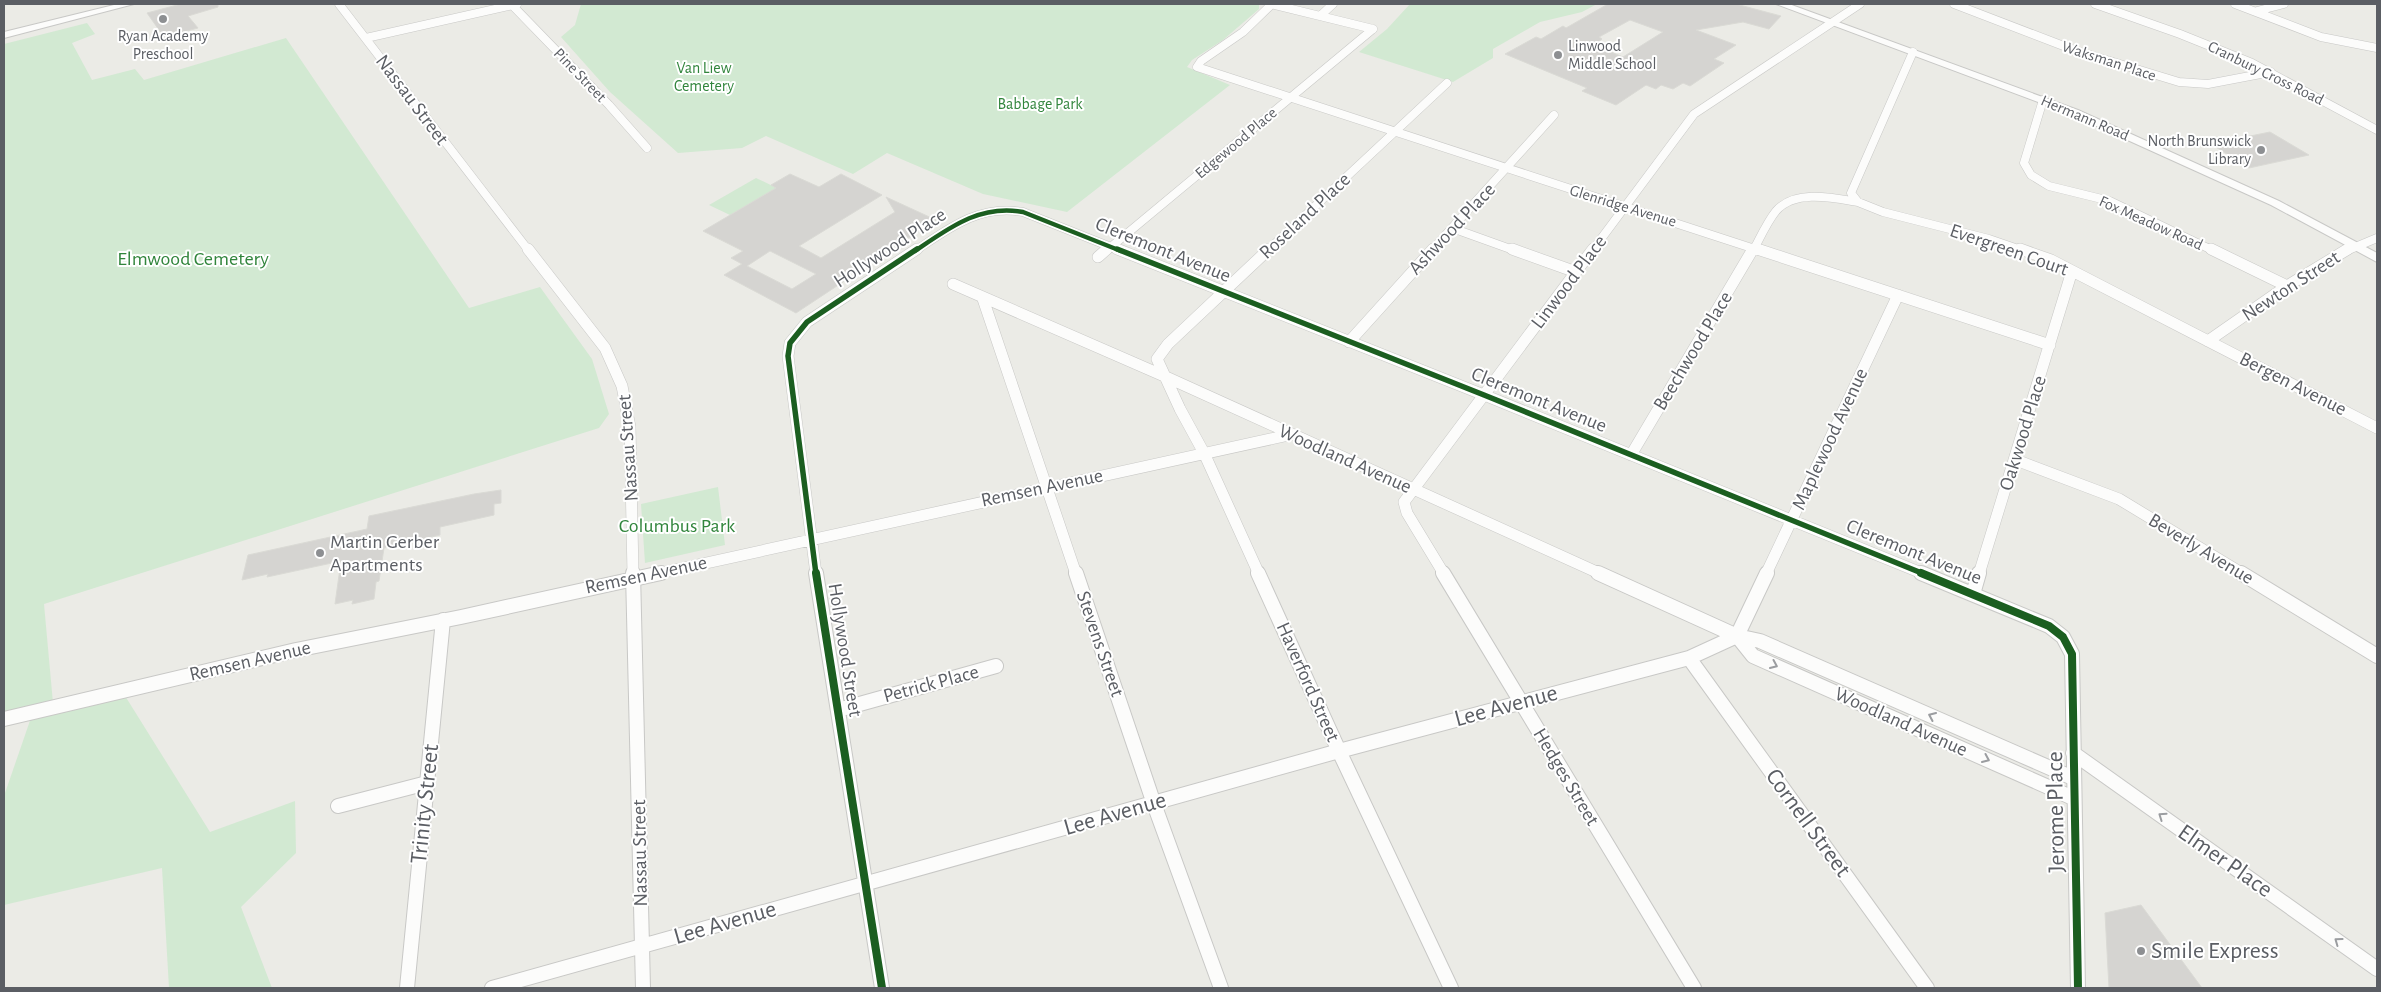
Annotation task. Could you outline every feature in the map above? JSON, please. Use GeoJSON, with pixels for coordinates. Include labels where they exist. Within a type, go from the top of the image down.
{"type":"FeatureCollection","features":[{"type":"Feature","properties":{"kind":"street"},"geometry":{"type":"LineString","coordinates":[[4,36],[129,4]]}},
{"type":"Feature","properties":{"kind":"street","name":"Nassau Street"},"geometry":{"type":"LineString","coordinates":[[339,4],[445,144],[601,342],[615,365],[627,396],[630,427],[643,988]]}},
{"type":"Feature","properties":{"kind":"street"},"geometry":{"type":"LineString","coordinates":[[366,38],[513,4]]}},
{"type":"Feature","properties":{"kind":"street","name":"Pine Street"},"geometry":{"type":"LineString","coordinates":[[513,4],[647,148]]}},
{"type":"Feature","properties":{"kind":"street"},"geometry":{"type":"LineString","coordinates":[[1271,4],[1320,16],[1333,4]]}},
{"type":"Feature","properties":{"kind":"street","name":"Glenridge Avenue"},"geometry":{"type":"LineString","coordinates":[[1271,4],[1243,32],[1201,60],[1197,67],[1506,170],[1626,205],[2050,345]]}},
{"type":"Feature","properties":{"kind":"street","name":"Hermann Road"},"geometry":{"type":"LineString","coordinates":[[1781,4],[2043,100],[2263,197],[2377,258]]}},
{"type":"Feature","properties":{"kind":"street","name":"Linwood Place"},"geometry":{"type":"LineString","coordinates":[[1413,488],[1694,114],[1830,22],[1860,4]]}},
{"type":"Feature","properties":{"kind":"street","name":"Waksman Place"},"geometry":{"type":"LineString","coordinates":[[1954,4],[2074,50],[2179,82],[2208,84],[2270,72]]}},
{"type":"Feature","properties":{"kind":"street","name":"Cranbury Cross Road"},"geometry":{"type":"LineString","coordinates":[[2095,4],[2228,52],[2270,72],[2377,130]]}},
{"type":"Feature","properties":{"kind":"street"},"geometry":{"type":"LineString","coordinates":[[2235,4],[2321,37],[2377,48]]}},
{"type":"Feature","properties":{"kind":"street"},"geometry":{"type":"LineString","coordinates":[[2256,11],[2284,4]]}},
{"type":"Feature","properties":{"kind":"street","name":"Edgewood Place"},"geometry":{"type":"LineString","coordinates":[[1098,257],[1373,29],[1320,16]]}},
{"type":"Feature","properties":{"kind":"street"},"geometry":{"type":"LineString","coordinates":[[1858,202],[1851,193],[1854,184],[1914,52]]}},
{"type":"Feature","properties":{"kind":"street","name":"Roseland Place"},"geometry":{"type":"LineString","coordinates":[[1164,376],[1157,359],[1168,344],[1446,83]]}},
{"type":"Feature","properties":{"kind":"street","name":"Fox Meadow Road"},"geometry":{"type":"LineString","coordinates":[[2043,100],[2024,163],[2031,175],[2049,186],[2110,201],[2287,286]]}},
{"type":"Feature","properties":{"kind":"street","name":"Ashwood Place"},"geometry":{"type":"LineString","coordinates":[[1349,342],[1554,115]]}},
{"type":"Feature","properties":{"kind":"street","name":"Evergreen Court"},"geometry":{"type":"LineString","coordinates":[[1755,248],[1777,210],[1787,202],[1802,198],[1825,197],[1858,202],[1883,212],[1989,239],[2050,260],[2208,341]]}},
{"type":"Feature","properties":{"kind":"street","name":"Cleremont Avenue"},"geometry":{"type":"LineString","coordinates":[[996,210],[1023,212],[1484,395],[2037,620],[2064,636]]}},
{"type":"Feature","properties":{"kind":"street","name":"Hollywood Place"},"geometry":{"type":"LineString","coordinates":[[807,322],[962,220],[996,210]]}},
{"type":"Feature","properties":{"kind":"street"},"geometry":{"type":"LineString","coordinates":[[1452,228],[1576,272]]}},
{"type":"Feature","properties":{"kind":"street","name":"Newton Street"},"geometry":{"type":"LineString","coordinates":[[2208,341],[2287,286],[2354,246],[2377,238]]}},
{"type":"Feature","properties":{"kind":"street","name":"Beechwood Place"},"geometry":{"type":"LineString","coordinates":[[1631,455],[1755,248]]}},
{"type":"Feature","properties":{"kind":"street","name":"Oakwood Place"},"geometry":{"type":"LineString","coordinates":[[1973,594],[2016,460],[2072,271]]}},
{"type":"Feature","properties":{"kind":"street","name":"Woodland Avenue"},"geometry":{"type":"LineString","coordinates":[[953,284],[983,299],[1164,376],[1737,636],[1760,641],[2073,778]]}},
{"type":"Feature","properties":{"kind":"street","name":"Maplewood Avenue"},"geometry":{"type":"LineString","coordinates":[[1737,636],[1898,295]]}},
{"type":"Feature","properties":{"kind":"street","name":"Stevens Street"},"geometry":{"type":"LineString","coordinates":[[983,299],[1154,804],[1220,988]]}},
{"type":"Feature","properties":{"kind":"street","name":"Hollywood Street"},"geometry":{"type":"LineString","coordinates":[[807,322],[790,343],[788,356],[810,540],[882,988]]}},
{"type":"Feature","properties":{"kind":"street","name":"Bergen Avenue"},"geometry":{"type":"LineString","coordinates":[[2208,341],[2377,428]]}},
{"type":"Feature","properties":{"kind":"street","name":"Haverford Street"},"geometry":{"type":"LineString","coordinates":[[1164,376],[1204,453],[1339,751],[1451,988]]}},
{"type":"Feature","properties":{"kind":"street","name":"Remsen Avenue"},"geometry":{"type":"LineString","coordinates":[[4,719],[296,650],[443,620],[1289,434]]}},
{"type":"Feature","properties":{"kind":"street","name":"Beverly Avenue"},"geometry":{"type":"LineString","coordinates":[[2016,460],[2119,499],[2377,656]]}},
{"type":"Feature","properties":{"kind":"street","name":"Hedges Street"},"geometry":{"type":"LineString","coordinates":[[1413,488],[1404,502],[1403,508],[1694,988]]}},
{"type":"Feature","properties":{"kind":"street","name":"Trinity Street"},"geometry":{"type":"LineString","coordinates":[[407,988],[443,620]]}},
{"type":"Feature","properties":{"kind":"street","name":"Woodland Avenue"},"geometry":{"type":"LineString","coordinates":[[1737,636],[1753,656],[2074,798]]}},
{"type":"Feature","properties":{"kind":"street","name":"Lee Avenue"},"geometry":{"type":"LineString","coordinates":[[492,988],[1339,751],[1689,658],[1737,636]]}},
{"type":"Feature","properties":{"kind":"street","name":"Jerome Place"},"geometry":{"type":"LineString","coordinates":[[2064,636],[2072,654],[2078,988]]}},
{"type":"Feature","properties":{"kind":"street","name":"Cornell Street"},"geometry":{"type":"LineString","coordinates":[[1689,658],[1927,988]]}},
{"type":"Feature","properties":{"kind":"street","name":"Petrick Place"},"geometry":{"type":"LineString","coordinates":[[838,710],[996,666]]}},
{"type":"Feature","properties":{"kind":"street","name":"Elmer Place"},"geometry":{"type":"LineString","coordinates":[[2073,753],[2377,969]]}},
{"type":"Feature","properties":{"kind":"street"},"geometry":{"type":"LineString","coordinates":[[338,806],[427,783]]}},
{"type":"Feature","properties":{"kind":"green space"},"geometry":{"type":"Polygon","coordinates":[[[581,4],[1256,4],[1259,5],[1259,9],[1223,40],[1192,60],[1187,67],[1230,85],[1067,212],[983,194],[887,153],[853,174],[766,136],[742,148],[678,153],[610,92],[561,37],[575,25],[581,4]]]}},
{"type":"Feature","properties":{"kind":"green space"},"geometry":{"type":"Polygon","coordinates":[[[1410,4],[1597,4],[1582,12],[1540,22],[1493,49],[1493,58],[1453,82],[1359,52],[1387,29],[1410,4]]]}},
{"type":"Feature","properties":{"kind":"green space","name":"Elmwood Cemetery"},"geometry":{"type":"Polygon","coordinates":[[[87,23],[95,34],[72,43],[92,80],[135,69],[144,80],[286,38],[469,308],[540,287],[592,359],[609,414],[599,428],[44,604],[53,703],[122,691],[210,832],[295,801],[296,853],[241,907],[272,988],[169,988],[162,868],[4,905],[4,796],[34,709],[4,716],[4,44],[87,23]]]}},
{"type":"Feature","properties":{"kind":"green space"},"geometry":{"type":"Polygon","coordinates":[[[756,178],[777,188],[730,215],[709,205],[756,178]]]}},
{"type":"Feature","properties":{"kind":"green space","name":"Columbus Park"},"geometry":{"type":"Polygon","coordinates":[[[718,487],[725,545],[645,563],[641,504],[718,487]]]}},
{"type":"Feature","properties":{"kind":"building","name":"Ryan Academy Preschool"},"geometry":{"type":"Polygon","coordinates":[[[181,4],[218,4],[218,7],[188,16],[198,28],[164,37],[147,13],[181,4]]]}},
{"type":"Feature","properties":{"kind":"building","name":"Linwood Middle School"},"geometry":{"type":"Polygon","coordinates":[[[1608,4],[1736,4],[1781,16],[1769,29],[1743,22],[1696,30],[1736,45],[1714,59],[1724,63],[1690,86],[1683,83],[1673,89],[1661,85],[1656,89],[1646,85],[1616,105],[1582,91],[1587,88],[1505,54],[1536,37],[1541,39],[1563,26],[1566,28],[1608,4]],[[1630,20],[1599,37],[1602,39],[1594,45],[1623,57],[1663,32],[1630,20]]]}},
{"type":"Feature","properties":{"kind":"building","name":"North Brunswick Library"},"geometry":{"type":"Polygon","coordinates":[[[2270,132],[2309,155],[2249,168],[2211,144],[2270,132]]]}},
{"type":"Feature","properties":{"kind":"building"},"geometry":{"type":"Polygon","coordinates":[[[790,174],[819,187],[841,174],[882,195],[799,246],[821,258],[895,212],[886,197],[936,220],[909,238],[905,236],[845,276],[849,278],[796,313],[724,275],[742,264],[731,258],[743,251],[703,231],[776,188],[771,185],[790,174]],[[770,251],[747,266],[792,289],[816,274],[770,251]]]}},
{"type":"Feature","properties":{"kind":"building","name":"Martin Gerber Apartments"},"geometry":{"type":"Polygon","coordinates":[[[501,490],[501,503],[494,504],[494,515],[440,527],[440,535],[384,548],[374,599],[352,604],[353,600],[335,604],[341,561],[267,577],[268,574],[242,580],[248,555],[367,529],[369,516],[501,490]]]}},
{"type":"Feature","properties":{"kind":"building","name":"Smile Express"},"geometry":{"type":"Polygon","coordinates":[[[2141,905],[2202,988],[2109,988],[2105,913],[2141,905]]]}},
{"type":"Feature","properties":{"kind":"cycle path"},"geometry":{"type":"LineString","coordinates":[[882,988],[811,540],[788,356],[790,343],[807,322],[962,220],[1000,210],[1023,212],[1484,395],[2037,620],[2059,633],[2067,642],[2072,654],[2078,988]]}},
{"type":"Feature","properties":{"kind":"place","name":"Ryan Academy Preschool"},"geometry":{"type":"Point","coordinates":[163,19]}},
{"type":"Feature","properties":{"kind":"place","name":"Linwood Middle School"},"geometry":{"type":"Point","coordinates":[1558,55]}},
{"type":"Feature","properties":{"kind":"place","name":"North Brunswick Library"},"geometry":{"type":"Point","coordinates":[2261,150]}},
{"type":"Feature","properties":{"kind":"place","name":"Martin Gerber Apartments"},"geometry":{"type":"Point","coordinates":[320,553]}},
{"type":"Feature","properties":{"kind":"place","name":"Smile Express"},"geometry":{"type":"Point","coordinates":[2141,951]}},
{"type":"Feature","properties":{"kind":"park label","name":"Van Liew Cemetery"},"geometry":{"type":"Point","coordinates":[704,77]}},
{"type":"Feature","properties":{"kind":"park label","name":"Babbage Park"},"geometry":{"type":"Point","coordinates":[1040,104]}}]}
